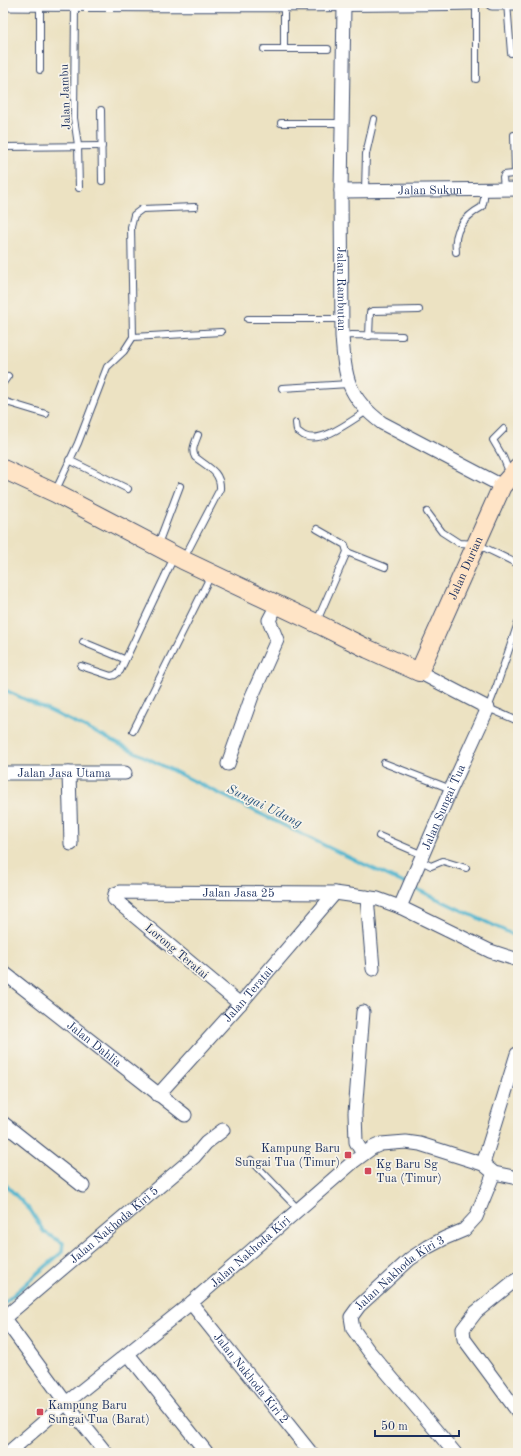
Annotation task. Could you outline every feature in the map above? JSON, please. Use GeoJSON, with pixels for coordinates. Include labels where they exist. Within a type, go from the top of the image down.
{"type":"FeatureCollection","features":[{"type":"Feature","properties":{"kind":"street"},"geometry":{"type":"LineString","coordinates":[[3,4],[284,4],[344,6],[472,3]]}},
{"type":"Feature","properties":{"kind":"street"},"geometry":{"type":"LineString","coordinates":[[492,3],[518,3]]}},
{"type":"Feature","properties":{"kind":"street","name":"Jalan Rambutan"},"geometry":{"type":"LineString","coordinates":[[344,6],[341,191],[342,336],[343,355],[349,384],[354,395],[367,411],[388,427],[510,477]]}},
{"type":"Feature","properties":{"kind":"street","name":"Jalan Sukun"},"geometry":{"type":"LineString","coordinates":[[341,191],[518,189]]}},
{"type":"Feature","properties":{"kind":"street"},"geometry":{"type":"LineString","coordinates":[[3,469],[54,493],[179,558],[316,622],[368,649],[419,672],[488,708]]}},
{"type":"Feature","properties":{"kind":"street","name":"Jalan Durian"},"geometry":{"type":"LineString","coordinates":[[419,672],[477,544],[510,477]]}},
{"type":"Feature","properties":{"kind":"street"},"geometry":{"type":"LineString","coordinates":[[228,764],[252,696],[277,640],[269,620],[277,605]]}},
{"type":"Feature","properties":{"kind":"street","name":"Jalan Sungai Tua"},"geometry":{"type":"LineString","coordinates":[[400,907],[488,708]]}},
{"type":"Feature","properties":{"kind":"street","name":"Jalan Jasa Utama"},"geometry":{"type":"LineString","coordinates":[[3,773],[125,773]]}},
{"type":"Feature","properties":{"kind":"street"},"geometry":{"type":"LineString","coordinates":[[69,773],[71,844]]}},
{"type":"Feature","properties":{"kind":"street","name":"Jalan Jasa 25"},"geometry":{"type":"LineString","coordinates":[[114,899],[115,894],[120,892],[335,893],[378,899],[400,907],[490,951],[518,960]]}},
{"type":"Feature","properties":{"kind":"street","name":"Jalan Teratai"},"geometry":{"type":"LineString","coordinates":[[158,1095],[240,1004],[335,893]]}},
{"type":"Feature","properties":{"kind":"street"},"geometry":{"type":"LineString","coordinates":[[367,898],[373,969]]}},
{"type":"Feature","properties":{"kind":"street","name":"Lorong Teratai"},"geometry":{"type":"LineString","coordinates":[[114,899],[240,1004]]}},
{"type":"Feature","properties":{"kind":"street","name":"Jalan Dahlia"},"geometry":{"type":"LineString","coordinates":[[3,972],[185,1115]]}},
{"type":"Feature","properties":{"kind":"street"},"geometry":{"type":"LineString","coordinates":[[363,1012],[355,1113],[356,1142],[363,1154]]}},
{"type":"Feature","properties":{"kind":"street"},"geometry":{"type":"LineString","coordinates":[[483,1164],[517,1054]]}},
{"type":"Feature","properties":{"kind":"street"},"geometry":{"type":"LineString","coordinates":[[3,1123],[83,1186]]}},
{"type":"Feature","properties":{"kind":"street","name":"Jalan Nakhoda Kiri 5"},"geometry":{"type":"LineString","coordinates":[[3,1318],[194,1157],[206,1143],[223,1130]]}},
{"type":"Feature","properties":{"kind":"street","name":"Jalan Nakhoda Kiri"},"geometry":{"type":"LineString","coordinates":[[8,1453],[66,1403],[191,1303],[363,1154],[372,1148],[381,1144],[406,1142],[420,1144],[483,1164],[494,1173],[518,1178]]}},
{"type":"Feature","properties":{"kind":"street","name":"Jalan Nakhoda Kiri 3"},"geometry":{"type":"LineString","coordinates":[[455,1453],[368,1350],[353,1329],[351,1317],[359,1306],[410,1260],[428,1247],[464,1230],[476,1217],[494,1173]]}},
{"type":"Feature","properties":{"kind":"street"},"geometry":{"type":"LineString","coordinates":[[518,1279],[476,1312],[463,1329],[464,1339],[518,1412]]}},
{"type":"Feature","properties":{"kind":"street","name":"Jalan Nakhoda Kiri 2"},"geometry":{"type":"LineString","coordinates":[[191,1303],[311,1453]]}},
{"type":"Feature","properties":{"kind":"street"},"geometry":{"type":"LineString","coordinates":[[3,1318],[66,1403],[106,1453]]}},
{"type":"Feature","properties":{"kind":"street"},"geometry":{"type":"LineString","coordinates":[[128,1354],[207,1453]]}},
{"type":"Feature","properties":{"kind":"lane"},"geometry":{"type":"LineString","coordinates":[[476,3],[476,79]]}},
{"type":"Feature","properties":{"kind":"lane"},"geometry":{"type":"LineString","coordinates":[[507,3],[511,54]]}},
{"type":"Feature","properties":{"kind":"lane"},"geometry":{"type":"LineString","coordinates":[[40,4],[40,70]]}},
{"type":"Feature","properties":{"kind":"lane","name":"Jalan Jambu"},"geometry":{"type":"LineString","coordinates":[[67,4],[74,118],[78,145],[79,188]]}},
{"type":"Feature","properties":{"kind":"lane"},"geometry":{"type":"LineString","coordinates":[[284,4],[284,48]]}},
{"type":"Feature","properties":{"kind":"lane"},"geometry":{"type":"LineString","coordinates":[[264,49],[328,49]]}},
{"type":"Feature","properties":{"kind":"lane"},"geometry":{"type":"LineString","coordinates":[[101,110],[102,181]]}},
{"type":"Feature","properties":{"kind":"lane"},"geometry":{"type":"LineString","coordinates":[[364,190],[366,154],[374,119]]}},
{"type":"Feature","properties":{"kind":"lane"},"geometry":{"type":"LineString","coordinates":[[281,123],[342,123]]}},
{"type":"Feature","properties":{"kind":"lane"},"geometry":{"type":"LineString","coordinates":[[504,189],[504,174],[515,173],[514,136]]}},
{"type":"Feature","properties":{"kind":"lane"},"geometry":{"type":"LineString","coordinates":[[3,147],[78,145],[102,146]]}},
{"type":"Feature","properties":{"kind":"lane"},"geometry":{"type":"LineString","coordinates":[[456,252],[455,244],[458,231],[465,219],[482,207],[484,189]]}},
{"type":"Feature","properties":{"kind":"lane"},"geometry":{"type":"LineString","coordinates":[[54,493],[78,443],[107,367],[124,351],[133,337],[131,228],[134,215],[142,209],[195,207]]}},
{"type":"Feature","properties":{"kind":"lane"},"geometry":{"type":"LineString","coordinates":[[369,336],[370,312],[419,310]]}},
{"type":"Feature","properties":{"kind":"lane"},"geometry":{"type":"LineString","coordinates":[[248,319],[342,319]]}},
{"type":"Feature","properties":{"kind":"lane"},"geometry":{"type":"LineString","coordinates":[[133,337],[221,332]]}},
{"type":"Feature","properties":{"kind":"lane"},"geometry":{"type":"LineString","coordinates":[[342,336],[402,336]]}},
{"type":"Feature","properties":{"kind":"lane"},"geometry":{"type":"LineString","coordinates":[[3,383],[8,376]]}},
{"type":"Feature","properties":{"kind":"lane"},"geometry":{"type":"LineString","coordinates":[[282,388],[349,384]]}},
{"type":"Feature","properties":{"kind":"lane"},"geometry":{"type":"LineString","coordinates":[[3,401],[46,414]]}},
{"type":"Feature","properties":{"kind":"lane"},"geometry":{"type":"LineString","coordinates":[[296,423],[297,431],[305,437],[316,438],[325,436],[367,411]]}},
{"type":"Feature","properties":{"kind":"lane"},"geometry":{"type":"LineString","coordinates":[[504,429],[493,440],[503,457],[510,477]]}},
{"type":"Feature","properties":{"kind":"lane"},"geometry":{"type":"LineString","coordinates":[[81,666],[111,676],[115,675],[120,670],[124,659],[179,558],[220,489],[221,483],[218,475],[195,458],[193,454],[194,444],[198,435]]}},
{"type":"Feature","properties":{"kind":"lane"},"geometry":{"type":"LineString","coordinates":[[69,460],[128,489]]}},
{"type":"Feature","properties":{"kind":"lane"},"geometry":{"type":"LineString","coordinates":[[157,546],[180,486]]}},
{"type":"Feature","properties":{"kind":"lane"},"geometry":{"type":"LineString","coordinates":[[427,512],[442,532],[459,543],[477,544],[518,564]]}},
{"type":"Feature","properties":{"kind":"lane"},"geometry":{"type":"LineString","coordinates":[[316,622],[347,552],[345,545],[317,529]]}},
{"type":"Feature","properties":{"kind":"lane"},"geometry":{"type":"LineString","coordinates":[[347,552],[385,567]]}},
{"type":"Feature","properties":{"kind":"lane"},"geometry":{"type":"LineString","coordinates":[[133,731],[212,574]]}},
{"type":"Feature","properties":{"kind":"lane"},"geometry":{"type":"LineString","coordinates":[[518,623],[488,708],[518,721]]}},
{"type":"Feature","properties":{"kind":"lane"},"geometry":{"type":"LineString","coordinates":[[83,642],[124,659]]}},
{"type":"Feature","properties":{"kind":"lane"},"geometry":{"type":"LineString","coordinates":[[384,764],[451,789]]}},
{"type":"Feature","properties":{"kind":"lane"},"geometry":{"type":"LineString","coordinates":[[379,836],[420,862],[431,866],[443,861],[466,868]]}},
{"type":"Feature","properties":{"kind":"lane"},"geometry":{"type":"LineString","coordinates":[[251,1160],[299,1210]]}},
{"type":"Feature","properties":{"kind":"waterway","name":"Sungai Udang"},"geometry":{"type":"LineString","coordinates":[[3,689],[86,728],[338,852],[518,937]]}},
{"type":"Feature","properties":{"kind":"waterway","name":"Sungai Udang"},"geometry":{"type":"LineString","coordinates":[[3,1182],[31,1211],[44,1232],[63,1243],[62,1252],[3,1304]]}},
{"type":"Feature","properties":{"kind":"place","name":"Kampung Baru Sungai Tua (Timur)"},"geometry":{"type":"Point","coordinates":[348,1155]}},
{"type":"Feature","properties":{"kind":"place","name":"Kg Baru Sg Tua (Timur)"},"geometry":{"type":"Point","coordinates":[368,1171]}},
{"type":"Feature","properties":{"kind":"place","name":"Kampung Baru Sungai Tua (Barat)"},"geometry":{"type":"Point","coordinates":[40,1412]}}]}
